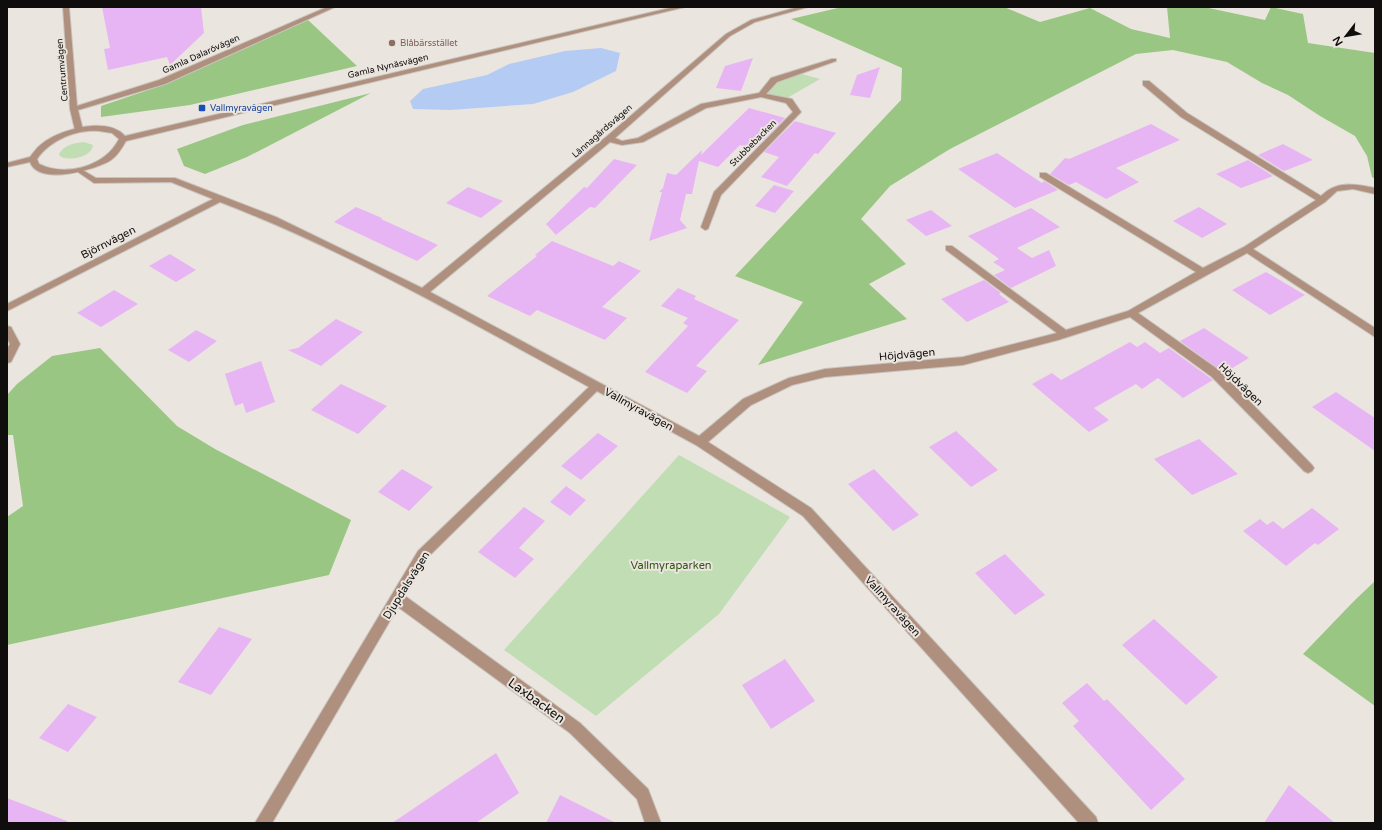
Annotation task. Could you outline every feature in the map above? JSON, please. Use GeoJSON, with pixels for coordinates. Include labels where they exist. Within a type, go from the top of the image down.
{"type":"FeatureCollection","features":[{"type":"Feature","properties":{"kind":"street","name":"Centrumvägen"},"geometry":{"type":"LineString","coordinates":[[66,7],[74,109],[79,130]]}},
{"type":"Feature","properties":{"kind":"street","name":"Gamla Dalarövägen"},"geometry":{"type":"LineString","coordinates":[[74,109],[162,82],[332,7]]}},
{"type":"Feature","properties":{"kind":"street","name":"Gamla Nynäsvägen"},"geometry":{"type":"LineString","coordinates":[[122,140],[682,7]]}},
{"type":"Feature","properties":{"kind":"street","name":"Lännagårdsvägen"},"geometry":{"type":"LineString","coordinates":[[423,292],[609,139],[728,35],[753,21],[805,7]]}},
{"type":"Feature","properties":{"kind":"street"},"geometry":{"type":"LineString","coordinates":[[760,95],[774,80],[834,60]]}},
{"type":"Feature","properties":{"kind":"street"},"geometry":{"type":"LineString","coordinates":[[1146,82],[1184,115],[1322,200]]}},
{"type":"Feature","properties":{"kind":"street","name":"Stubbebacken"},"geometry":{"type":"LineString","coordinates":[[609,139],[622,143],[640,140],[704,106],[760,95],[789,101],[797,112],[717,194],[705,227]]}},
{"type":"Feature","properties":{"kind":"street"},"geometry":{"type":"LineString","coordinates":[[7,165],[33,159],[38,151],[48,142],[62,135],[79,130],[95,128],[109,129],[118,133],[122,140],[121,146],[116,153],[106,160],[79,170],[58,172],[41,170],[35,165],[33,159]]}},
{"type":"Feature","properties":{"kind":"street","name":"Vallmyravägen"},"geometry":{"type":"LineString","coordinates":[[79,170],[94,181],[172,180],[273,219],[423,292],[700,442],[807,512],[1090,823]]}},
{"type":"Feature","properties":{"kind":"street"},"geometry":{"type":"LineString","coordinates":[[1043,175],[1203,272]]}},
{"type":"Feature","properties":{"kind":"street","name":"Höjdvägen"},"geometry":{"type":"LineString","coordinates":[[700,442],[747,402],[790,382],[826,373],[964,361],[1065,334],[1131,313],[1247,248],[1322,200],[1329,191],[1348,185],[1375,191]]}},
{"type":"Feature","properties":{"kind":"street","name":"Björnvägen"},"geometry":{"type":"LineString","coordinates":[[7,308],[220,198]]}},
{"type":"Feature","properties":{"kind":"street"},"geometry":{"type":"LineString","coordinates":[[949,248],[1065,334]]}},
{"type":"Feature","properties":{"kind":"street"},"geometry":{"type":"LineString","coordinates":[[1247,248],[1375,333]]}},
{"type":"Feature","properties":{"kind":"street","name":"Höjdvägen"},"geometry":{"type":"LineString","coordinates":[[1131,313],[1216,374],[1308,468]]}},
{"type":"Feature","properties":{"kind":"street"},"geometry":{"type":"LineString","coordinates":[[7,329],[15,344],[7,359]]}},
{"type":"Feature","properties":{"kind":"street","name":"Djupdalsvägen"},"geometry":{"type":"LineString","coordinates":[[263,823],[422,555],[596,386]]}},
{"type":"Feature","properties":{"kind":"street","name":"Laxbacken"},"geometry":{"type":"LineString","coordinates":[[397,598],[575,728],[643,794],[653,823]]}},
{"type":"Feature","properties":{"kind":"green space"},"geometry":{"type":"Polygon","coordinates":[[[842,7],[1004,7],[1040,22],[1090,8],[1131,29],[1170,38],[1167,7],[1204,7],[1265,20],[1271,7],[1303,14],[1308,43],[1375,53],[1375,179],[1372,177],[1367,156],[1355,136],[1320,116],[1288,95],[1262,83],[1227,62],[1173,50],[1136,54],[950,149],[890,186],[861,219],[906,264],[869,284],[907,319],[758,365],[803,302],[735,276],[901,100],[902,68],[791,19],[842,7]]]}},
{"type":"Feature","properties":{"kind":"green space"},"geometry":{"type":"Polygon","coordinates":[[[308,20],[357,66],[190,105],[101,117],[101,106],[163,85],[308,20]]]}},
{"type":"Feature","properties":{"kind":"green space"},"geometry":{"type":"Polygon","coordinates":[[[802,74],[820,79],[787,98],[767,94],[778,82],[802,74]]]}},
{"type":"Feature","properties":{"kind":"green space"},"geometry":{"type":"Polygon","coordinates":[[[371,93],[247,157],[205,174],[184,166],[177,149],[243,125],[371,93]]]}},
{"type":"Feature","properties":{"kind":"green space"},"geometry":{"type":"Polygon","coordinates":[[[84,142],[93,145],[89,153],[74,158],[64,158],[60,156],[59,154],[64,148],[73,144],[84,142]]]}},
{"type":"Feature","properties":{"kind":"green space"},"geometry":{"type":"Polygon","coordinates":[[[100,348],[177,426],[215,449],[351,520],[329,575],[7,645],[7,517],[23,506],[13,435],[7,435],[7,395],[17,384],[52,356],[100,348]]]}},
{"type":"Feature","properties":{"kind":"green space","name":"Vallmyraparken"},"geometry":{"type":"Polygon","coordinates":[[[679,455],[790,517],[719,614],[596,716],[504,650],[679,455]]]}},
{"type":"Feature","properties":{"kind":"green space"},"geometry":{"type":"Polygon","coordinates":[[[1375,581],[1375,706],[1303,654],[1375,581]]]}},
{"type":"Feature","properties":{"kind":"water"},"geometry":{"type":"Polygon","coordinates":[[[601,48],[620,53],[616,71],[573,92],[533,104],[450,110],[413,109],[410,101],[423,89],[487,75],[509,64],[565,51],[601,48]]]}},
{"type":"Feature","properties":{"kind":"building"},"geometry":{"type":"Polygon","coordinates":[[[102,7],[201,7],[204,33],[170,65],[167,57],[108,70],[104,49],[110,48],[102,7]]]}},
{"type":"Feature","properties":{"kind":"building"},"geometry":{"type":"Polygon","coordinates":[[[753,58],[741,91],[716,88],[725,66],[753,58]]]}},
{"type":"Feature","properties":{"kind":"building"},"geometry":{"type":"Polygon","coordinates":[[[880,67],[870,98],[850,95],[857,75],[880,67]]]}},
{"type":"Feature","properties":{"kind":"building"},"geometry":{"type":"Polygon","coordinates":[[[749,108],[785,118],[754,149],[740,145],[718,167],[699,161],[692,194],[686,194],[680,220],[687,228],[649,241],[662,192],[659,192],[663,188],[667,173],[676,175],[702,150],[701,155],[749,108]]]}},
{"type":"Feature","properties":{"kind":"building"},"geometry":{"type":"Polygon","coordinates":[[[795,121],[836,133],[818,154],[815,153],[787,186],[761,177],[779,157],[764,152],[795,121]]]}},
{"type":"Feature","properties":{"kind":"building"},"geometry":{"type":"Polygon","coordinates":[[[1151,124],[1180,140],[1116,168],[1139,182],[1106,199],[1076,182],[1069,185],[1050,174],[1065,158],[1069,159],[1151,124]]]}},
{"type":"Feature","properties":{"kind":"building"},"geometry":{"type":"Polygon","coordinates":[[[1283,144],[1313,160],[1284,171],[1258,155],[1283,144]]]}},
{"type":"Feature","properties":{"kind":"building"},"geometry":{"type":"Polygon","coordinates":[[[997,153],[1042,183],[1044,181],[1058,190],[1015,208],[958,169],[997,153]]]}},
{"type":"Feature","properties":{"kind":"building"},"geometry":{"type":"Polygon","coordinates":[[[614,159],[637,165],[595,208],[590,207],[556,235],[546,224],[584,187],[587,188],[614,159]]]}},
{"type":"Feature","properties":{"kind":"building"},"geometry":{"type":"Polygon","coordinates":[[[1248,160],[1273,176],[1241,188],[1216,174],[1248,160]]]}},
{"type":"Feature","properties":{"kind":"building"},"geometry":{"type":"Polygon","coordinates":[[[774,185],[794,191],[775,213],[755,206],[774,185]]]}},
{"type":"Feature","properties":{"kind":"building"},"geometry":{"type":"Polygon","coordinates":[[[468,187],[503,201],[481,218],[446,203],[468,187]]]}},
{"type":"Feature","properties":{"kind":"building"},"geometry":{"type":"Polygon","coordinates":[[[356,207],[438,245],[417,261],[334,222],[356,207]]]}},
{"type":"Feature","properties":{"kind":"building"},"geometry":{"type":"Polygon","coordinates":[[[1199,207],[1227,224],[1202,238],[1173,221],[1199,207]]]}},
{"type":"Feature","properties":{"kind":"building"},"geometry":{"type":"Polygon","coordinates":[[[1031,208],[1060,227],[1017,248],[1032,258],[1049,250],[1056,266],[1011,288],[994,275],[1005,270],[993,262],[999,259],[968,236],[1031,208]]]}},
{"type":"Feature","properties":{"kind":"building"},"geometry":{"type":"Polygon","coordinates":[[[931,210],[952,226],[926,236],[906,220],[931,210]]]}},
{"type":"Feature","properties":{"kind":"building"},"geometry":{"type":"Polygon","coordinates":[[[552,241],[613,266],[619,261],[641,271],[602,307],[627,318],[605,340],[537,310],[530,316],[487,296],[537,256],[535,255],[552,241]]]}},
{"type":"Feature","properties":{"kind":"building"},"geometry":{"type":"Polygon","coordinates":[[[170,254],[196,270],[176,282],[149,266],[170,254]]]}},
{"type":"Feature","properties":{"kind":"building"},"geometry":{"type":"Polygon","coordinates":[[[1266,272],[1305,295],[1270,315],[1232,290],[1266,272]]]}},
{"type":"Feature","properties":{"kind":"building"},"geometry":{"type":"Polygon","coordinates":[[[984,280],[1001,293],[999,294],[1009,302],[967,322],[941,299],[984,280]]]}},
{"type":"Feature","properties":{"kind":"building"},"geometry":{"type":"Polygon","coordinates":[[[678,288],[696,296],[694,299],[739,320],[696,366],[707,371],[687,393],[645,372],[688,326],[683,323],[688,318],[661,306],[678,288]]]}},
{"type":"Feature","properties":{"kind":"building"},"geometry":{"type":"Polygon","coordinates":[[[114,290],[138,304],[101,327],[77,313],[114,290]]]}},
{"type":"Feature","properties":{"kind":"building"},"geometry":{"type":"Polygon","coordinates":[[[336,319],[363,332],[321,366],[288,350],[298,348],[336,319]]]}},
{"type":"Feature","properties":{"kind":"building"},"geometry":{"type":"Polygon","coordinates":[[[1204,328],[1249,358],[1224,373],[1180,341],[1204,328]]]}},
{"type":"Feature","properties":{"kind":"building"},"geometry":{"type":"Polygon","coordinates":[[[196,330],[217,341],[189,362],[168,350],[196,330]]]}},
{"type":"Feature","properties":{"kind":"building"},"geometry":{"type":"Polygon","coordinates":[[[1130,342],[1137,347],[1145,342],[1160,353],[1169,348],[1213,380],[1183,398],[1158,378],[1142,389],[1136,384],[1094,408],[1109,420],[1089,432],[1032,384],[1052,373],[1061,380],[1130,342]]]}},
{"type":"Feature","properties":{"kind":"building"},"geometry":{"type":"Polygon","coordinates":[[[261,361],[275,402],[246,413],[243,403],[235,406],[225,374],[261,361]]]}},
{"type":"Feature","properties":{"kind":"building"},"geometry":{"type":"Polygon","coordinates":[[[341,384],[387,406],[358,434],[311,410],[341,384]]]}},
{"type":"Feature","properties":{"kind":"building"},"geometry":{"type":"Polygon","coordinates":[[[1336,392],[1375,418],[1375,451],[1312,407],[1336,392]]]}},
{"type":"Feature","properties":{"kind":"building"},"geometry":{"type":"Polygon","coordinates":[[[956,431],[998,470],[971,487],[929,447],[956,431]]]}},
{"type":"Feature","properties":{"kind":"building"},"geometry":{"type":"Polygon","coordinates":[[[598,433],[618,446],[581,480],[561,466],[598,433]]]}},
{"type":"Feature","properties":{"kind":"building"},"geometry":{"type":"Polygon","coordinates":[[[1199,439],[1238,474],[1192,495],[1154,459],[1199,439]]]}},
{"type":"Feature","properties":{"kind":"building"},"geometry":{"type":"Polygon","coordinates":[[[402,469],[433,487],[409,511],[378,492],[402,469]]]}},
{"type":"Feature","properties":{"kind":"building"},"geometry":{"type":"Polygon","coordinates":[[[874,469],[919,515],[893,531],[848,484],[874,469]]]}},
{"type":"Feature","properties":{"kind":"building"},"geometry":{"type":"Polygon","coordinates":[[[566,486],[586,500],[570,516],[550,502],[566,486]]]}},
{"type":"Feature","properties":{"kind":"building"},"geometry":{"type":"Polygon","coordinates":[[[524,507],[545,521],[519,548],[534,559],[515,578],[478,552],[524,507]]]}},
{"type":"Feature","properties":{"kind":"building"},"geometry":{"type":"Polygon","coordinates":[[[1312,508],[1339,529],[1318,545],[1315,543],[1286,566],[1243,531],[1260,519],[1267,525],[1273,521],[1283,529],[1312,508]]]}},
{"type":"Feature","properties":{"kind":"building"},"geometry":{"type":"Polygon","coordinates":[[[1005,554],[1045,595],[1015,615],[975,573],[1005,554]]]}},
{"type":"Feature","properties":{"kind":"building"},"geometry":{"type":"Polygon","coordinates":[[[1154,619],[1218,677],[1186,705],[1122,645],[1154,619]]]}},
{"type":"Feature","properties":{"kind":"building"},"geometry":{"type":"Polygon","coordinates":[[[219,627],[252,639],[211,695],[178,682],[219,627]]]}},
{"type":"Feature","properties":{"kind":"building"},"geometry":{"type":"Polygon","coordinates":[[[785,659],[815,701],[771,729],[742,685],[785,659]]]}},
{"type":"Feature","properties":{"kind":"building"},"geometry":{"type":"Polygon","coordinates":[[[1087,683],[1104,701],[1107,699],[1185,779],[1151,810],[1073,726],[1079,721],[1062,703],[1087,683]]]}},
{"type":"Feature","properties":{"kind":"building"},"geometry":{"type":"Polygon","coordinates":[[[68,704],[97,717],[68,752],[39,738],[68,704]]]}},
{"type":"Feature","properties":{"kind":"building"},"geometry":{"type":"Polygon","coordinates":[[[496,753],[519,793],[476,823],[392,823],[496,753]]]}},
{"type":"Feature","properties":{"kind":"building"},"geometry":{"type":"Polygon","coordinates":[[[1289,785],[1335,823],[1264,823],[1289,785]]]}},
{"type":"Feature","properties":{"kind":"building"},"geometry":{"type":"Polygon","coordinates":[[[560,795],[616,823],[546,823],[560,795]]]}},
{"type":"Feature","properties":{"kind":"building"},"geometry":{"type":"Polygon","coordinates":[[[7,798],[67,821],[67,823],[7,823],[7,798]]]}},
{"type":"Feature","properties":{"kind":"place","name":"Blåbärsstället"},"geometry":{"type":"Point","coordinates":[392,43]}},
{"type":"Feature","properties":{"kind":"place","name":"Vallmyravägen"},"geometry":{"type":"Point","coordinates":[202,108]}}]}
